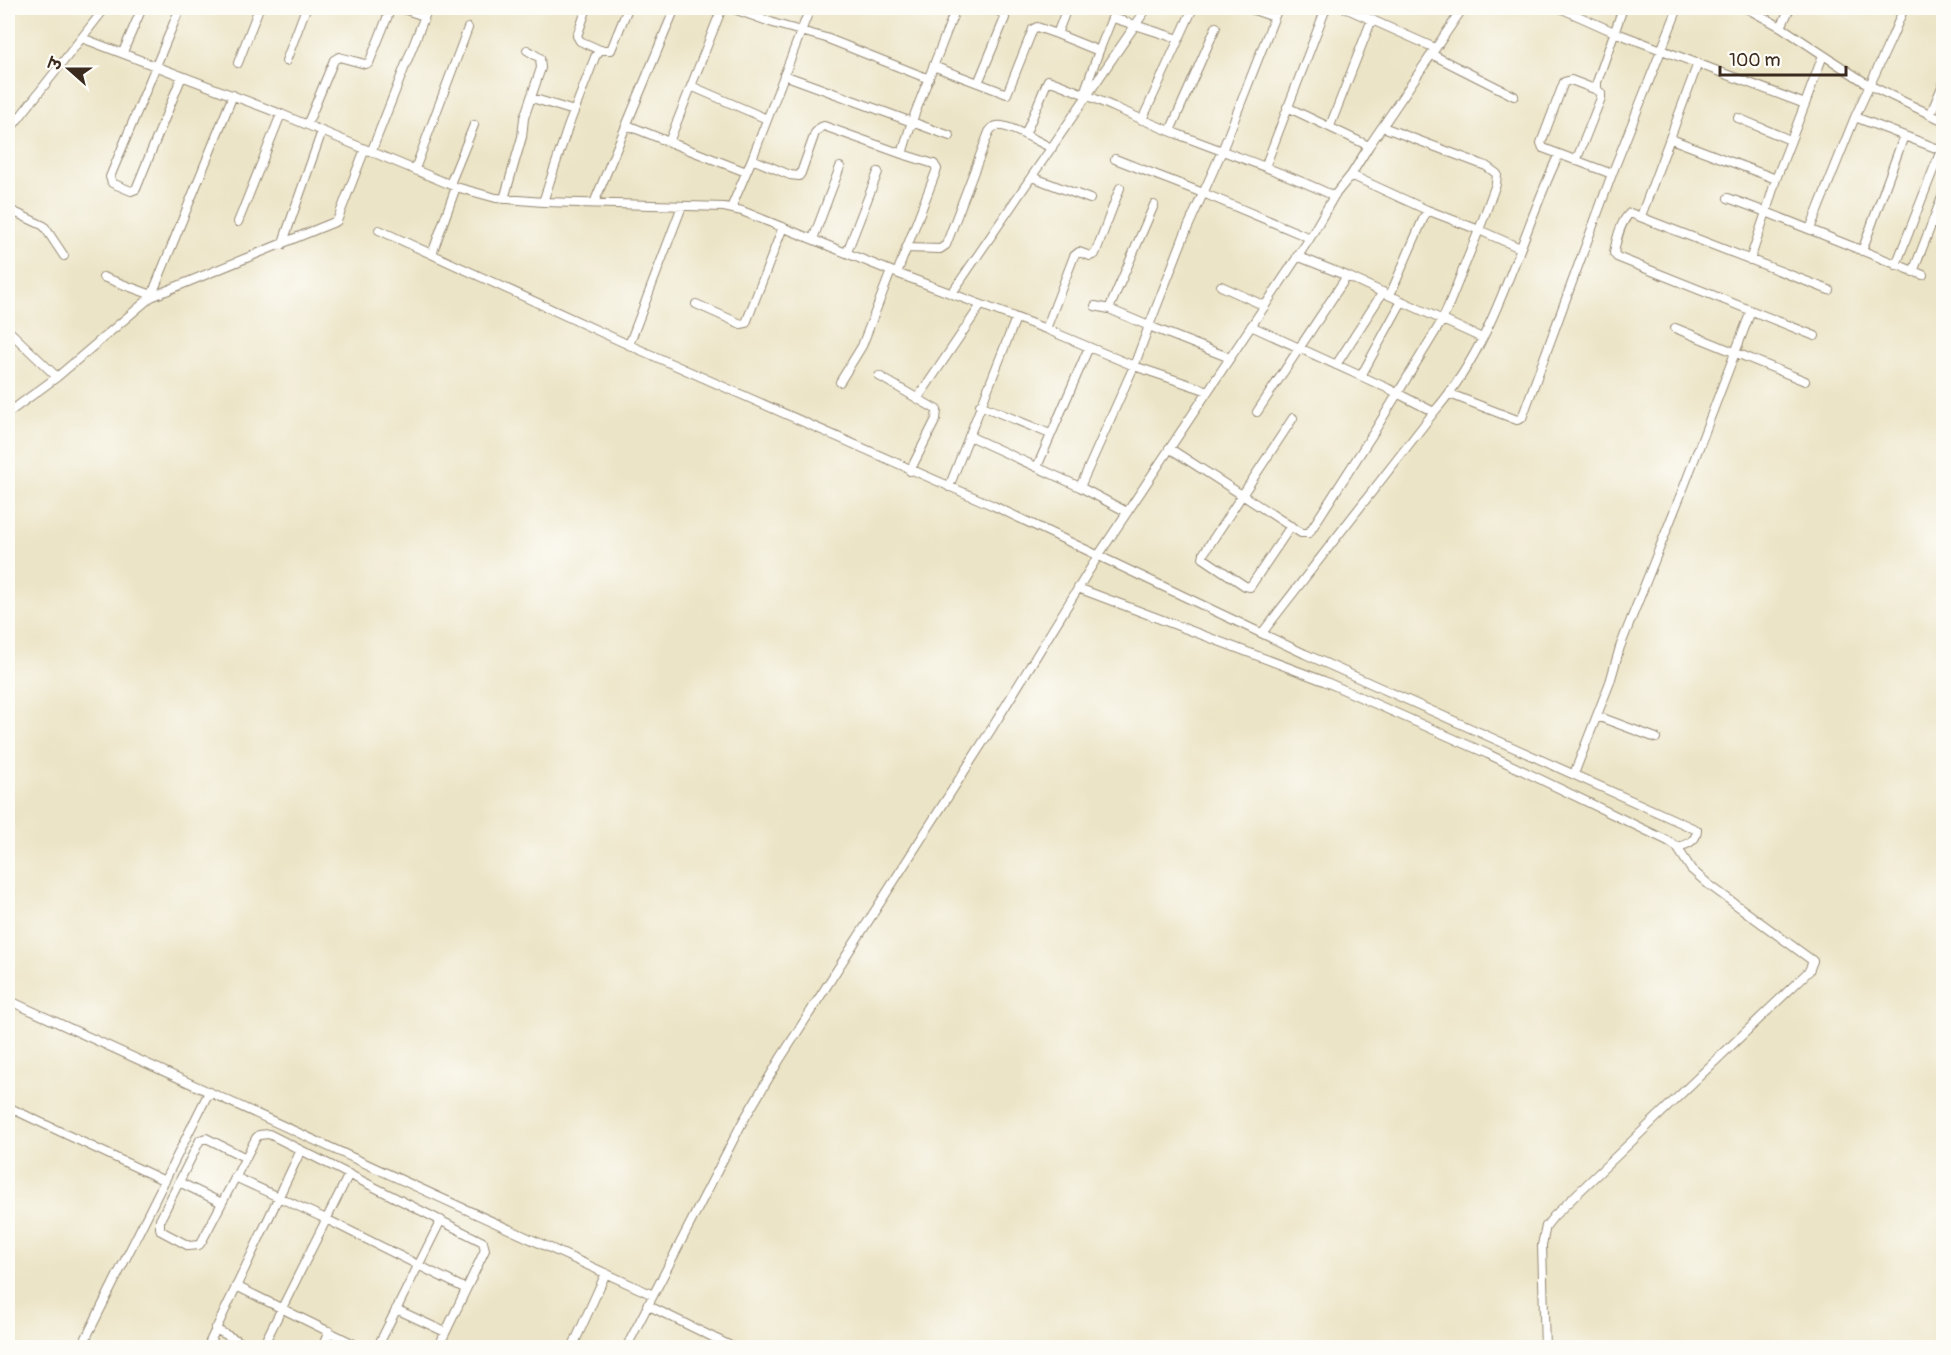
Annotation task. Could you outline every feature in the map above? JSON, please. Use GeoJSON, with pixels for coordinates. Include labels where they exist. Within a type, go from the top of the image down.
{"type":"FeatureCollection","features":[{"type":"Feature","properties":{"kind":"street"},"geometry":{"type":"LineString","coordinates":[[8,132],[105,8]]}},
{"type":"Feature","properties":{"kind":"street"},"geometry":{"type":"LineString","coordinates":[[123,52],[142,8]]}},
{"type":"Feature","properties":{"kind":"street"},"geometry":{"type":"LineString","coordinates":[[180,8],[110,177],[112,183],[131,191],[137,188],[182,76]]}},
{"type":"Feature","properties":{"kind":"street"},"geometry":{"type":"LineString","coordinates":[[238,63],[259,8]]}},
{"type":"Feature","properties":{"kind":"street"},"geometry":{"type":"LineString","coordinates":[[286,61],[306,8]]}},
{"type":"Feature","properties":{"kind":"street"},"geometry":{"type":"LineString","coordinates":[[307,125],[334,60],[339,57],[369,63],[391,8]]}},
{"type":"Feature","properties":{"kind":"street"},"geometry":{"type":"LineString","coordinates":[[400,8],[424,16]]}},
{"type":"Feature","properties":{"kind":"street"},"geometry":{"type":"LineString","coordinates":[[8,412],[57,377],[151,296],[337,221],[428,8]]}},
{"type":"Feature","properties":{"kind":"street"},"geometry":{"type":"LineString","coordinates":[[587,8],[578,31],[578,39],[600,50],[611,50],[628,8]]}},
{"type":"Feature","properties":{"kind":"street"},"geometry":{"type":"LineString","coordinates":[[594,203],[675,8]]}},
{"type":"Feature","properties":{"kind":"street"},"geometry":{"type":"LineString","coordinates":[[669,142],[722,8]]}},
{"type":"Feature","properties":{"kind":"street"},"geometry":{"type":"LineString","coordinates":[[731,8],[751,11],[929,79]]}},
{"type":"Feature","properties":{"kind":"street"},"geometry":{"type":"LineString","coordinates":[[731,208],[810,8]]}},
{"type":"Feature","properties":{"kind":"street"},"geometry":{"type":"LineString","coordinates":[[903,154],[912,121],[956,8]]}},
{"type":"Feature","properties":{"kind":"street"},"geometry":{"type":"LineString","coordinates":[[978,83],[1005,18],[1001,12],[989,8]]}},
{"type":"Feature","properties":{"kind":"street"},"geometry":{"type":"LineString","coordinates":[[1057,34],[1067,8]]}},
{"type":"Feature","properties":{"kind":"street"},"geometry":{"type":"LineString","coordinates":[[1086,94],[1099,51],[1116,8]]}},
{"type":"Feature","properties":{"kind":"street"},"geometry":{"type":"LineString","coordinates":[[952,293],[1147,8]]}},
{"type":"Feature","properties":{"kind":"street"},"geometry":{"type":"LineString","coordinates":[[1142,120],[1193,8]]}},
{"type":"Feature","properties":{"kind":"street"},"geometry":{"type":"LineString","coordinates":[[1248,8],[1274,17]]}},
{"type":"Feature","properties":{"kind":"street"},"geometry":{"type":"LineString","coordinates":[[1080,487],[1134,366],[1278,8]]}},
{"type":"Feature","properties":{"kind":"street"},"geometry":{"type":"LineString","coordinates":[[1264,167],[1326,8]]}},
{"type":"Feature","properties":{"kind":"street"},"geometry":{"type":"LineString","coordinates":[[1344,8],[1372,19],[1514,96]]}},
{"type":"Feature","properties":{"kind":"street"},"geometry":{"type":"LineString","coordinates":[[626,1347],[755,1100],[1098,556],[1310,238],[1334,196],[1351,175],[1461,8]]}},
{"type":"Feature","properties":{"kind":"street"},"geometry":{"type":"LineString","coordinates":[[1560,8],[1614,32],[1805,104]]}},
{"type":"Feature","properties":{"kind":"street"},"geometry":{"type":"LineString","coordinates":[[1597,90],[1597,82],[1623,8]]}},
{"type":"Feature","properties":{"kind":"street"},"geometry":{"type":"LineString","coordinates":[[1450,394],[1517,420],[1522,418],[1612,174],[1678,8]]}},
{"type":"Feature","properties":{"kind":"street"},"geometry":{"type":"LineString","coordinates":[[1746,8],[1781,27],[1869,85],[1944,121]]}},
{"type":"Feature","properties":{"kind":"street"},"geometry":{"type":"LineString","coordinates":[[1781,27],[1790,8]]}},
{"type":"Feature","properties":{"kind":"street"},"geometry":{"type":"LineString","coordinates":[[1810,229],[1855,117],[1904,8]]}},
{"type":"Feature","properties":{"kind":"street"},"geometry":{"type":"LineString","coordinates":[[1113,18],[1179,39]]}},
{"type":"Feature","properties":{"kind":"street"},"geometry":{"type":"LineString","coordinates":[[1330,126],[1372,19]]}},
{"type":"Feature","properties":{"kind":"street"},"geometry":{"type":"LineString","coordinates":[[933,66],[1007,94],[1033,29],[1037,27],[1099,51]]}},
{"type":"Feature","properties":{"kind":"street"},"geometry":{"type":"LineString","coordinates":[[1170,131],[1216,27]]}},
{"type":"Feature","properties":{"kind":"street"},"geometry":{"type":"LineString","coordinates":[[415,169],[468,28]]}},
{"type":"Feature","properties":{"kind":"street"},"geometry":{"type":"LineString","coordinates":[[82,38],[281,114],[453,185],[504,199],[731,208],[742,211],[894,272],[1046,328],[1134,366],[1208,391]]}},
{"type":"Feature","properties":{"kind":"street"},"geometry":{"type":"LineString","coordinates":[[504,199],[522,137],[524,118],[541,68],[538,56],[527,50]]}},
{"type":"Feature","properties":{"kind":"street"},"geometry":{"type":"LineString","coordinates":[[543,202],[574,111],[595,57],[600,50]]}},
{"type":"Feature","properties":{"kind":"street"},"geometry":{"type":"LineString","coordinates":[[1750,260],[1776,179],[1823,55]]}},
{"type":"Feature","properties":{"kind":"street"},"geometry":{"type":"LineString","coordinates":[[1641,216],[1698,63]]}},
{"type":"Feature","properties":{"kind":"street"},"geometry":{"type":"LineString","coordinates":[[784,75],[950,136]]}},
{"type":"Feature","properties":{"kind":"street"},"geometry":{"type":"LineString","coordinates":[[1025,135],[1048,80],[1334,196]]}},
{"type":"Feature","properties":{"kind":"street"},"geometry":{"type":"LineString","coordinates":[[1576,161],[1601,95],[1597,90],[1570,80],[1564,82],[1541,143],[1542,148],[1576,161],[1612,174]]}},
{"type":"Feature","properties":{"kind":"street"},"geometry":{"type":"LineString","coordinates":[[1930,115],[1944,82]]}},
{"type":"Feature","properties":{"kind":"street"},"geometry":{"type":"LineString","coordinates":[[692,86],[767,119]]}},
{"type":"Feature","properties":{"kind":"street"},"geometry":{"type":"LineString","coordinates":[[151,296],[233,95]]}},
{"type":"Feature","properties":{"kind":"street"},"geometry":{"type":"LineString","coordinates":[[532,98],[574,111]]}},
{"type":"Feature","properties":{"kind":"street"},"geometry":{"type":"LineString","coordinates":[[1287,107],[1369,146]]}},
{"type":"Feature","properties":{"kind":"street"},"geometry":{"type":"LineString","coordinates":[[238,222],[281,114]]}},
{"type":"Feature","properties":{"kind":"street"},"geometry":{"type":"LineString","coordinates":[[1855,117],[1942,150],[1896,265]]}},
{"type":"Feature","properties":{"kind":"street"},"geometry":{"type":"LineString","coordinates":[[1738,118],[1790,140]]}},
{"type":"Feature","properties":{"kind":"street"},"geometry":{"type":"LineString","coordinates":[[627,124],[746,172]]}},
{"type":"Feature","properties":{"kind":"street"},"geometry":{"type":"LineString","coordinates":[[432,254],[474,125]]}},
{"type":"Feature","properties":{"kind":"street"},"geometry":{"type":"LineString","coordinates":[[906,248],[939,249],[946,246],[991,129],[999,125],[1052,148]]}},
{"type":"Feature","properties":{"kind":"street"},"geometry":{"type":"LineString","coordinates":[[752,159],[790,175],[799,176],[815,133],[824,126],[934,164],[937,169],[906,248],[862,346],[840,382]]}},
{"type":"Feature","properties":{"kind":"street"},"geometry":{"type":"LineString","coordinates":[[1170,448],[1304,534],[1309,533],[1443,319],[1496,184],[1497,174],[1493,170],[1383,127]]}},
{"type":"Feature","properties":{"kind":"street"},"geometry":{"type":"LineString","coordinates":[[282,245],[322,131]]}},
{"type":"Feature","properties":{"kind":"street"},"geometry":{"type":"LineString","coordinates":[[1862,251],[1904,136]]}},
{"type":"Feature","properties":{"kind":"street"},"geometry":{"type":"LineString","coordinates":[[1671,139],[1776,179]]}},
{"type":"Feature","properties":{"kind":"street"},"geometry":{"type":"LineString","coordinates":[[1262,633],[1450,394],[1482,338],[1503,293],[1559,154]]}},
{"type":"Feature","properties":{"kind":"street"},"geometry":{"type":"LineString","coordinates":[[1115,159],[1310,238]]}},
{"type":"Feature","properties":{"kind":"street"},"geometry":{"type":"LineString","coordinates":[[813,239],[840,167]]}},
{"type":"Feature","properties":{"kind":"street"},"geometry":{"type":"LineString","coordinates":[[847,252],[878,172]]}},
{"type":"Feature","properties":{"kind":"street"},"geometry":{"type":"LineString","coordinates":[[1351,175],[1427,210],[1520,248]]}},
{"type":"Feature","properties":{"kind":"street"},"geometry":{"type":"LineString","coordinates":[[1032,177],[1090,199]]}},
{"type":"Feature","properties":{"kind":"street"},"geometry":{"type":"LineString","coordinates":[[1046,328],[1074,256],[1079,252],[1090,256],[1095,254],[1120,188]]}},
{"type":"Feature","properties":{"kind":"street"},"geometry":{"type":"LineString","coordinates":[[1912,272],[1944,192]]}},
{"type":"Feature","properties":{"kind":"street"},"geometry":{"type":"LineString","coordinates":[[1728,198],[1923,275]]}},
{"type":"Feature","properties":{"kind":"street"},"geometry":{"type":"LineString","coordinates":[[1109,309],[1154,205]]}},
{"type":"Feature","properties":{"kind":"street"},"geometry":{"type":"LineString","coordinates":[[629,345],[682,206]]}},
{"type":"Feature","properties":{"kind":"street"},"geometry":{"type":"LineString","coordinates":[[8,208],[46,228],[64,256]]}},
{"type":"Feature","properties":{"kind":"street"},"geometry":{"type":"LineString","coordinates":[[1336,365],[1386,294],[1427,210]]}},
{"type":"Feature","properties":{"kind":"street"},"geometry":{"type":"LineString","coordinates":[[1815,336],[1615,256],[1615,247],[1627,215],[1630,213],[1829,291]]}},
{"type":"Feature","properties":{"kind":"street"},"geometry":{"type":"LineString","coordinates":[[696,304],[741,324],[746,323],[783,227]]}},
{"type":"Feature","properties":{"kind":"street"},"geometry":{"type":"LineString","coordinates":[[379,230],[629,345],[949,487],[1462,725],[1697,830],[1692,841],[1677,848]]}},
{"type":"Feature","properties":{"kind":"street"},"geometry":{"type":"LineString","coordinates":[[1297,256],[1347,276],[1482,338]]}},
{"type":"Feature","properties":{"kind":"street"},"geometry":{"type":"LineString","coordinates":[[1257,412],[1347,276]]}},
{"type":"Feature","properties":{"kind":"street"},"geometry":{"type":"LineString","coordinates":[[103,277],[151,296]]}},
{"type":"Feature","properties":{"kind":"street"},"geometry":{"type":"LineString","coordinates":[[1221,286],[1264,306]]}},
{"type":"Feature","properties":{"kind":"street"},"geometry":{"type":"LineString","coordinates":[[1361,376],[1402,301]]}},
{"type":"Feature","properties":{"kind":"street"},"geometry":{"type":"LineString","coordinates":[[918,398],[981,305]]}},
{"type":"Feature","properties":{"kind":"street"},"geometry":{"type":"LineString","coordinates":[[1095,306],[1109,309],[1230,358]]}},
{"type":"Feature","properties":{"kind":"street"},"geometry":{"type":"LineString","coordinates":[[1574,774],[1615,667],[1622,640],[1751,311]]}},
{"type":"Feature","properties":{"kind":"street"},"geometry":{"type":"LineString","coordinates":[[949,487],[1016,318]]}},
{"type":"Feature","properties":{"kind":"street"},"geometry":{"type":"LineString","coordinates":[[1251,326],[1398,393],[1434,412]]}},
{"type":"Feature","properties":{"kind":"street"},"geometry":{"type":"LineString","coordinates":[[1675,328],[1804,381]]}},
{"type":"Feature","properties":{"kind":"street"},"geometry":{"type":"LineString","coordinates":[[8,330],[57,377]]}},
{"type":"Feature","properties":{"kind":"street"},"geometry":{"type":"LineString","coordinates":[[1037,468],[1089,347]]}},
{"type":"Feature","properties":{"kind":"street"},"geometry":{"type":"LineString","coordinates":[[879,376],[935,408],[938,414],[910,471]]}},
{"type":"Feature","properties":{"kind":"street"},"geometry":{"type":"LineString","coordinates":[[980,405],[1050,434]]}},
{"type":"Feature","properties":{"kind":"street"},"geometry":{"type":"LineString","coordinates":[[1291,526],[1250,587],[1204,560],[1203,556],[1293,418]]}},
{"type":"Feature","properties":{"kind":"street"},"geometry":{"type":"LineString","coordinates":[[969,436],[1080,487],[1127,512]]}},
{"type":"Feature","properties":{"kind":"street"},"geometry":{"type":"LineString","coordinates":[[1078,588],[1272,660],[1345,690],[1488,754],[1668,841],[1677,848],[1687,865],[1708,884],[1807,955],[1813,964],[1809,971],[1554,1216],[1546,1227],[1542,1245],[1545,1347]]}},
{"type":"Feature","properties":{"kind":"street"},"geometry":{"type":"LineString","coordinates":[[1597,716],[1656,738]]}},
{"type":"Feature","properties":{"kind":"street"},"geometry":{"type":"LineString","coordinates":[[8,1000],[653,1295]]}},
{"type":"Feature","properties":{"kind":"street"},"geometry":{"type":"LineString","coordinates":[[81,1347],[209,1092]]}},
{"type":"Feature","properties":{"kind":"street"},"geometry":{"type":"LineString","coordinates":[[8,1107],[165,1181]]}},
{"type":"Feature","properties":{"kind":"street"},"geometry":{"type":"LineString","coordinates":[[246,1158],[203,1138],[198,1142],[159,1224],[164,1233],[194,1247],[199,1245],[236,1177],[246,1158],[256,1138],[264,1134],[480,1239],[485,1244],[485,1250],[438,1347]]}},
{"type":"Feature","properties":{"kind":"street"},"geometry":{"type":"LineString","coordinates":[[207,1347],[301,1150]]}},
{"type":"Feature","properties":{"kind":"street"},"geometry":{"type":"LineString","coordinates":[[262,1347],[349,1174]]}},
{"type":"Feature","properties":{"kind":"street"},"geometry":{"type":"LineString","coordinates":[[236,1177],[466,1289]]}},
{"type":"Feature","properties":{"kind":"street"},"geometry":{"type":"LineString","coordinates":[[179,1182],[222,1203]]}},
{"type":"Feature","properties":{"kind":"street"},"geometry":{"type":"LineString","coordinates":[[377,1347],[441,1220]]}},
{"type":"Feature","properties":{"kind":"street"},"geometry":{"type":"LineString","coordinates":[[572,1347],[606,1273]]}},
{"type":"Feature","properties":{"kind":"street"},"geometry":{"type":"LineString","coordinates":[[236,1286],[362,1347]]}},
{"type":"Feature","properties":{"kind":"street"},"geometry":{"type":"LineString","coordinates":[[647,1305],[735,1347]]}},
{"type":"Feature","properties":{"kind":"street"},"geometry":{"type":"LineString","coordinates":[[396,1309],[445,1332]]}},
{"type":"Feature","properties":{"kind":"street"},"geometry":{"type":"LineString","coordinates":[[215,1329],[252,1347]]}},
{"type":"Feature","properties":{"kind":"street"},"geometry":{"type":"LineString","coordinates":[[322,1347],[329,1331]]}}]}
